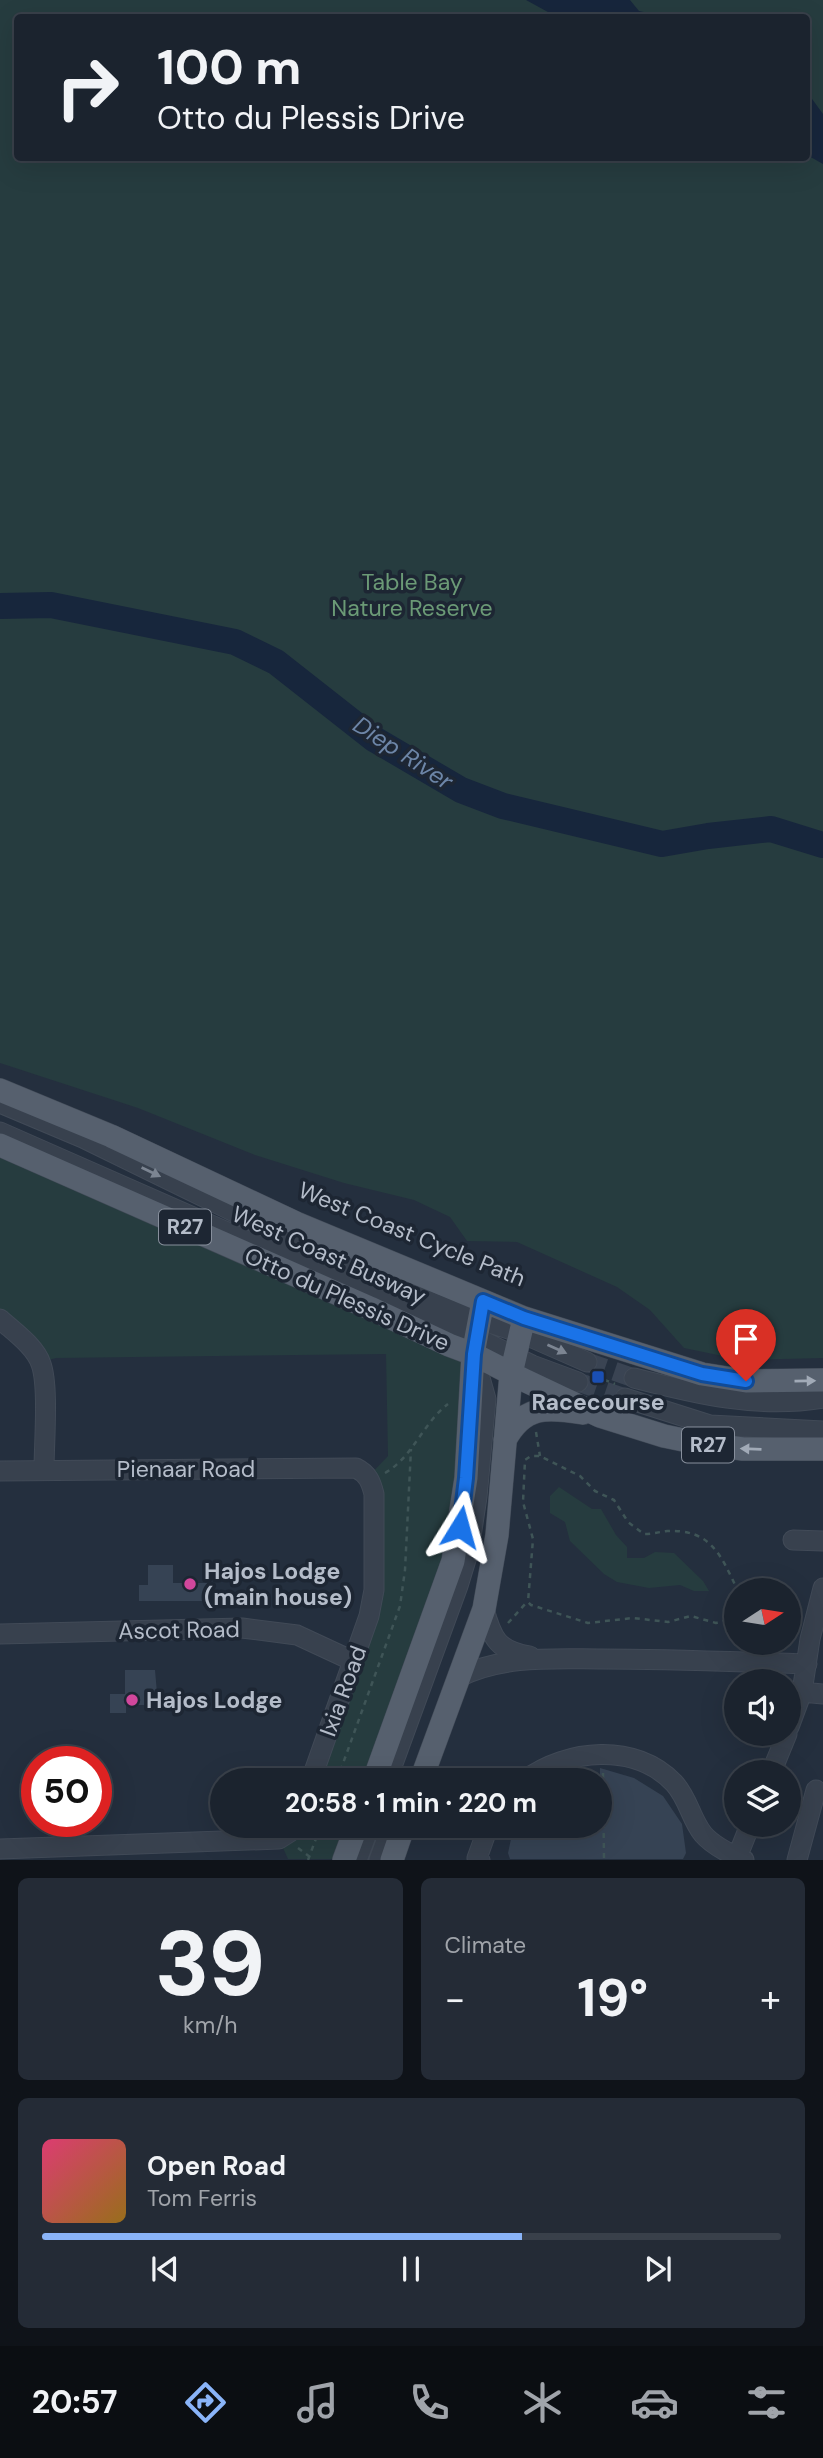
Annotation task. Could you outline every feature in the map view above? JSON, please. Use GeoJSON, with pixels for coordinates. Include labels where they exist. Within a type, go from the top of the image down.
{"type":"FeatureCollection","features":[{"type":"Feature","properties":{"kind":"main road","name":"Otto du Plessis Drive"},"geometry":{"type":"LineString","coordinates":[[0,1090],[111,1136],[296,1223],[479,1328],[513,1366],[600,1416],[664,1436],[698,1443],[743,1449],[823,1449]]}},
{"type":"Feature","properties":{"kind":"main road","name":"Otto du Plessis Drive"},"geometry":{"type":"LineString","coordinates":[[0,1145],[449,1345],[479,1328],[522,1325],[702,1374],[746,1381],[823,1380]]}},
{"type":"Feature","properties":{"kind":"main road"},"geometry":{"type":"LineString","coordinates":[[425,1768],[484,1609],[497,1535],[513,1366],[522,1325]]}},
{"type":"Feature","properties":{"kind":"main road"},"geometry":{"type":"LineString","coordinates":[[378,1768],[453,1561],[466,1478],[479,1328]]}},
{"type":"Feature","properties":{"kind":"main road"},"geometry":{"type":"LineString","coordinates":[[505,1440],[520,1418],[532,1412],[569,1411],[600,1416]]}},
{"type":"Feature","properties":{"kind":"main road"},"geometry":{"type":"LineString","coordinates":[[344,1860],[352,1838]]}},
{"type":"Feature","properties":{"kind":"main road"},"geometry":{"type":"LineString","coordinates":[[392,1860],[400,1838]]}},
{"type":"Feature","properties":{"kind":"street","name":"West Coast Busway"},"geometry":{"type":"LineString","coordinates":[[0,1103],[83,1138],[361,1274],[479,1328]]}},
{"type":"Feature","properties":{"kind":"street","name":"West Coast Busway"},"geometry":{"type":"LineString","coordinates":[[0,1132],[278,1254],[479,1328]]}},
{"type":"Feature","properties":{"kind":"street"},"geometry":{"type":"LineString","coordinates":[[0,1319],[29,1346],[41,1362],[44,1380],[44,1470]]}},
{"type":"Feature","properties":{"kind":"street"},"geometry":{"type":"LineString","coordinates":[[522,1325],[587,1362]]}},
{"type":"Feature","properties":{"kind":"street"},"geometry":{"type":"LineString","coordinates":[[391,1768],[469,1550],[486,1399],[479,1328]]}},
{"type":"Feature","properties":{"kind":"street"},"geometry":{"type":"LineString","coordinates":[[415,1768],[457,1656],[481,1578],[498,1423],[513,1366],[578,1382]]}},
{"type":"Feature","properties":{"kind":"street"},"geometry":{"type":"LineString","coordinates":[[634,1378],[707,1396],[743,1401],[823,1398]]}},
{"type":"Feature","properties":{"kind":"street"},"geometry":{"type":"LineString","coordinates":[[625,1398],[710,1426],[823,1431]]}},
{"type":"Feature","properties":{"kind":"street","name":"Pienaar Road"},"geometry":{"type":"LineString","coordinates":[[0,1471],[356,1468],[370,1479]]}},
{"type":"Feature","properties":{"kind":"street","name":"Ixia Road"},"geometry":{"type":"LineString","coordinates":[[314,1768],[363,1636],[374,1590],[375,1513],[370,1479]]}},
{"type":"Feature","properties":{"kind":"street"},"geometry":{"type":"LineString","coordinates":[[793,1540],[823,1541]]}},
{"type":"Feature","properties":{"kind":"street"},"geometry":{"type":"LineString","coordinates":[[823,1588],[810,1639],[802,1692],[823,1694]]}},
{"type":"Feature","properties":{"kind":"street"},"geometry":{"type":"LineString","coordinates":[[484,1609],[495,1640],[504,1649],[513,1654],[542,1659]]}},
{"type":"Feature","properties":{"kind":"street","name":"Ascot Road"},"geometry":{"type":"LineString","coordinates":[[0,1634],[242,1628],[296,1635],[353,1661]]}},
{"type":"Feature","properties":{"kind":"street"},"geometry":{"type":"LineString","coordinates":[[459,1677],[495,1663],[542,1659],[807,1664]]}},
{"type":"Feature","properties":{"kind":"street"},"geometry":{"type":"LineString","coordinates":[[544,1768],[570,1758],[600,1754],[643,1762],[660,1770],[675,1784],[685,1798],[701,1832],[710,1842],[739,1859],[746,1837]]}},
{"type":"Feature","properties":{"kind":"street"},"geometry":{"type":"LineString","coordinates":[[797,1860],[816,1790]]}},
{"type":"Feature","properties":{"kind":"street"},"geometry":{"type":"LineString","coordinates":[[0,1849],[280,1838]]}},
{"type":"Feature","properties":{"kind":"street"},"geometry":{"type":"LineString","coordinates":[[357,1860],[365,1838]]}},
{"type":"Feature","properties":{"kind":"street"},"geometry":{"type":"LineString","coordinates":[[379,1860],[387,1838]]}},
{"type":"Feature","properties":{"kind":"street"},"geometry":{"type":"LineString","coordinates":[[480,1860],[477,1858],[484,1838]]}},
{"type":"Feature","properties":{"kind":"path"},"geometry":{"type":"LineString","coordinates":[[370,1479],[401,1461],[439,1411],[448,1404]]}},
{"type":"Feature","properties":{"kind":"path"},"geometry":{"type":"LineString","coordinates":[[532,1423],[540,1456]]}},
{"type":"Feature","properties":{"kind":"path"},"geometry":{"type":"LineString","coordinates":[[506,1629],[511,1619],[527,1602],[533,1539],[523,1502],[524,1464],[527,1457],[540,1456],[580,1476],[595,1491],[614,1500],[628,1522],[644,1534],[667,1531],[701,1537],[718,1551],[732,1578]]}},
{"type":"Feature","properties":{"kind":"path"},"geometry":{"type":"LineString","coordinates":[[527,1602],[587,1623],[633,1618],[668,1622],[691,1616],[716,1623],[724,1621]]}},
{"type":"Feature","properties":{"kind":"path"},"geometry":{"type":"LineString","coordinates":[[295,1838],[308,1858],[314,1860]]}},
{"type":"Feature","properties":{"kind":"path"},"geometry":{"type":"LineString","coordinates":[[308,1858],[316,1838]]}},
{"type":"Feature","properties":{"kind":"path"},"geometry":{"type":"LineString","coordinates":[[604,1838],[604,1860]]}},
{"type":"Feature","properties":{"kind":"green space","name":"Table Bay Nature Reserve"},"geometry":{"type":"Polygon","coordinates":[[[0,0],[823,0],[823,1358],[742,1360],[684,1348],[650,1310],[617,1287],[517,1242],[467,1241],[450,1217],[414,1200],[344,1183],[255,1155],[138,1108],[0,1063],[0,0]]]}},
{"type":"Feature","properties":{"kind":"green space"},"geometry":{"type":"Polygon","coordinates":[[[0,1145],[473,1354],[460,1527],[378,1768],[315,1768],[364,1636],[368,1477],[388,1456],[386,1354],[56,1358],[41,1362],[0,1319],[0,1145]]]}},
{"type":"Feature","properties":{"kind":"green space"},"geometry":{"type":"Polygon","coordinates":[[[559,1487],[592,1509],[601,1509],[616,1535],[627,1547],[627,1558],[644,1558],[655,1552],[674,1553],[703,1581],[709,1591],[694,1591],[680,1585],[649,1588],[617,1582],[604,1574],[570,1541],[565,1522],[550,1513],[550,1496],[559,1487]]]}},
{"type":"Feature","properties":{"kind":"green space"},"geometry":{"type":"Polygon","coordinates":[[[352,1838],[344,1859],[288,1859],[279,1839],[352,1838]]]}},
{"type":"Feature","properties":{"kind":"water"},"geometry":{"type":"Polygon","coordinates":[[[526,0],[630,0],[639,11],[653,14],[552,14],[526,0]]]}},
{"type":"Feature","properties":{"kind":"water"},"geometry":{"type":"Polygon","coordinates":[[[810,96],[823,114],[823,164],[810,157],[810,96]]]}},
{"type":"Feature","properties":{"kind":"building","name":"Hajos Lodge (main house)"},"geometry":{"type":"Polygon","coordinates":[[[148,1565],[173,1565],[173,1583],[207,1583],[207,1601],[139,1601],[139,1585],[148,1585],[148,1565]]]}},
{"type":"Feature","properties":{"kind":"building","name":"Hajos Lodge"},"geometry":{"type":"Polygon","coordinates":[[[125,1670],[155,1670],[157,1693],[153,1693],[154,1705],[126,1705],[126,1713],[110,1713],[110,1694],[125,1694],[125,1670]]]}},
{"type":"Feature","properties":{"kind":"building"},"geometry":{"type":"Polygon","coordinates":[[[612,1772],[634,1778],[663,1796],[682,1824],[686,1853],[683,1859],[510,1859],[508,1853],[511,1838],[612,1838],[612,1772]]]}},
{"type":"Feature","properties":{"kind":"waterway","name":"Diep River"},"geometry":{"type":"LineString","coordinates":[[0,606],[51,605],[235,642],[276,662],[374,739],[461,790],[503,806],[662,844],[771,829],[823,845]]}},
{"type":"Feature","properties":{"kind":"tunnel"},"geometry":{"type":"LineString","coordinates":[[587,1362],[634,1378]]}},
{"type":"Feature","properties":{"kind":"tunnel"},"geometry":{"type":"LineString","coordinates":[[578,1382],[625,1398]]}},
{"type":"Feature","properties":{"kind":"place","name":"Racecourse"},"geometry":{"type":"Point","coordinates":[598,1377]}},
{"type":"Feature","properties":{"kind":"place","name":"Hajos Lodge (main house)"},"geometry":{"type":"Point","coordinates":[190,1584]}},
{"type":"Feature","properties":{"kind":"place","name":"Hajos Lodge"},"geometry":{"type":"Point","coordinates":[132,1700]}},
{"type":"Feature","properties":{"kind":"route"},"geometry":{"type":"LineString","coordinates":[[460,1527],[474,1354],[483,1301],[524,1318],[702,1374],[746,1381]]}}]}
